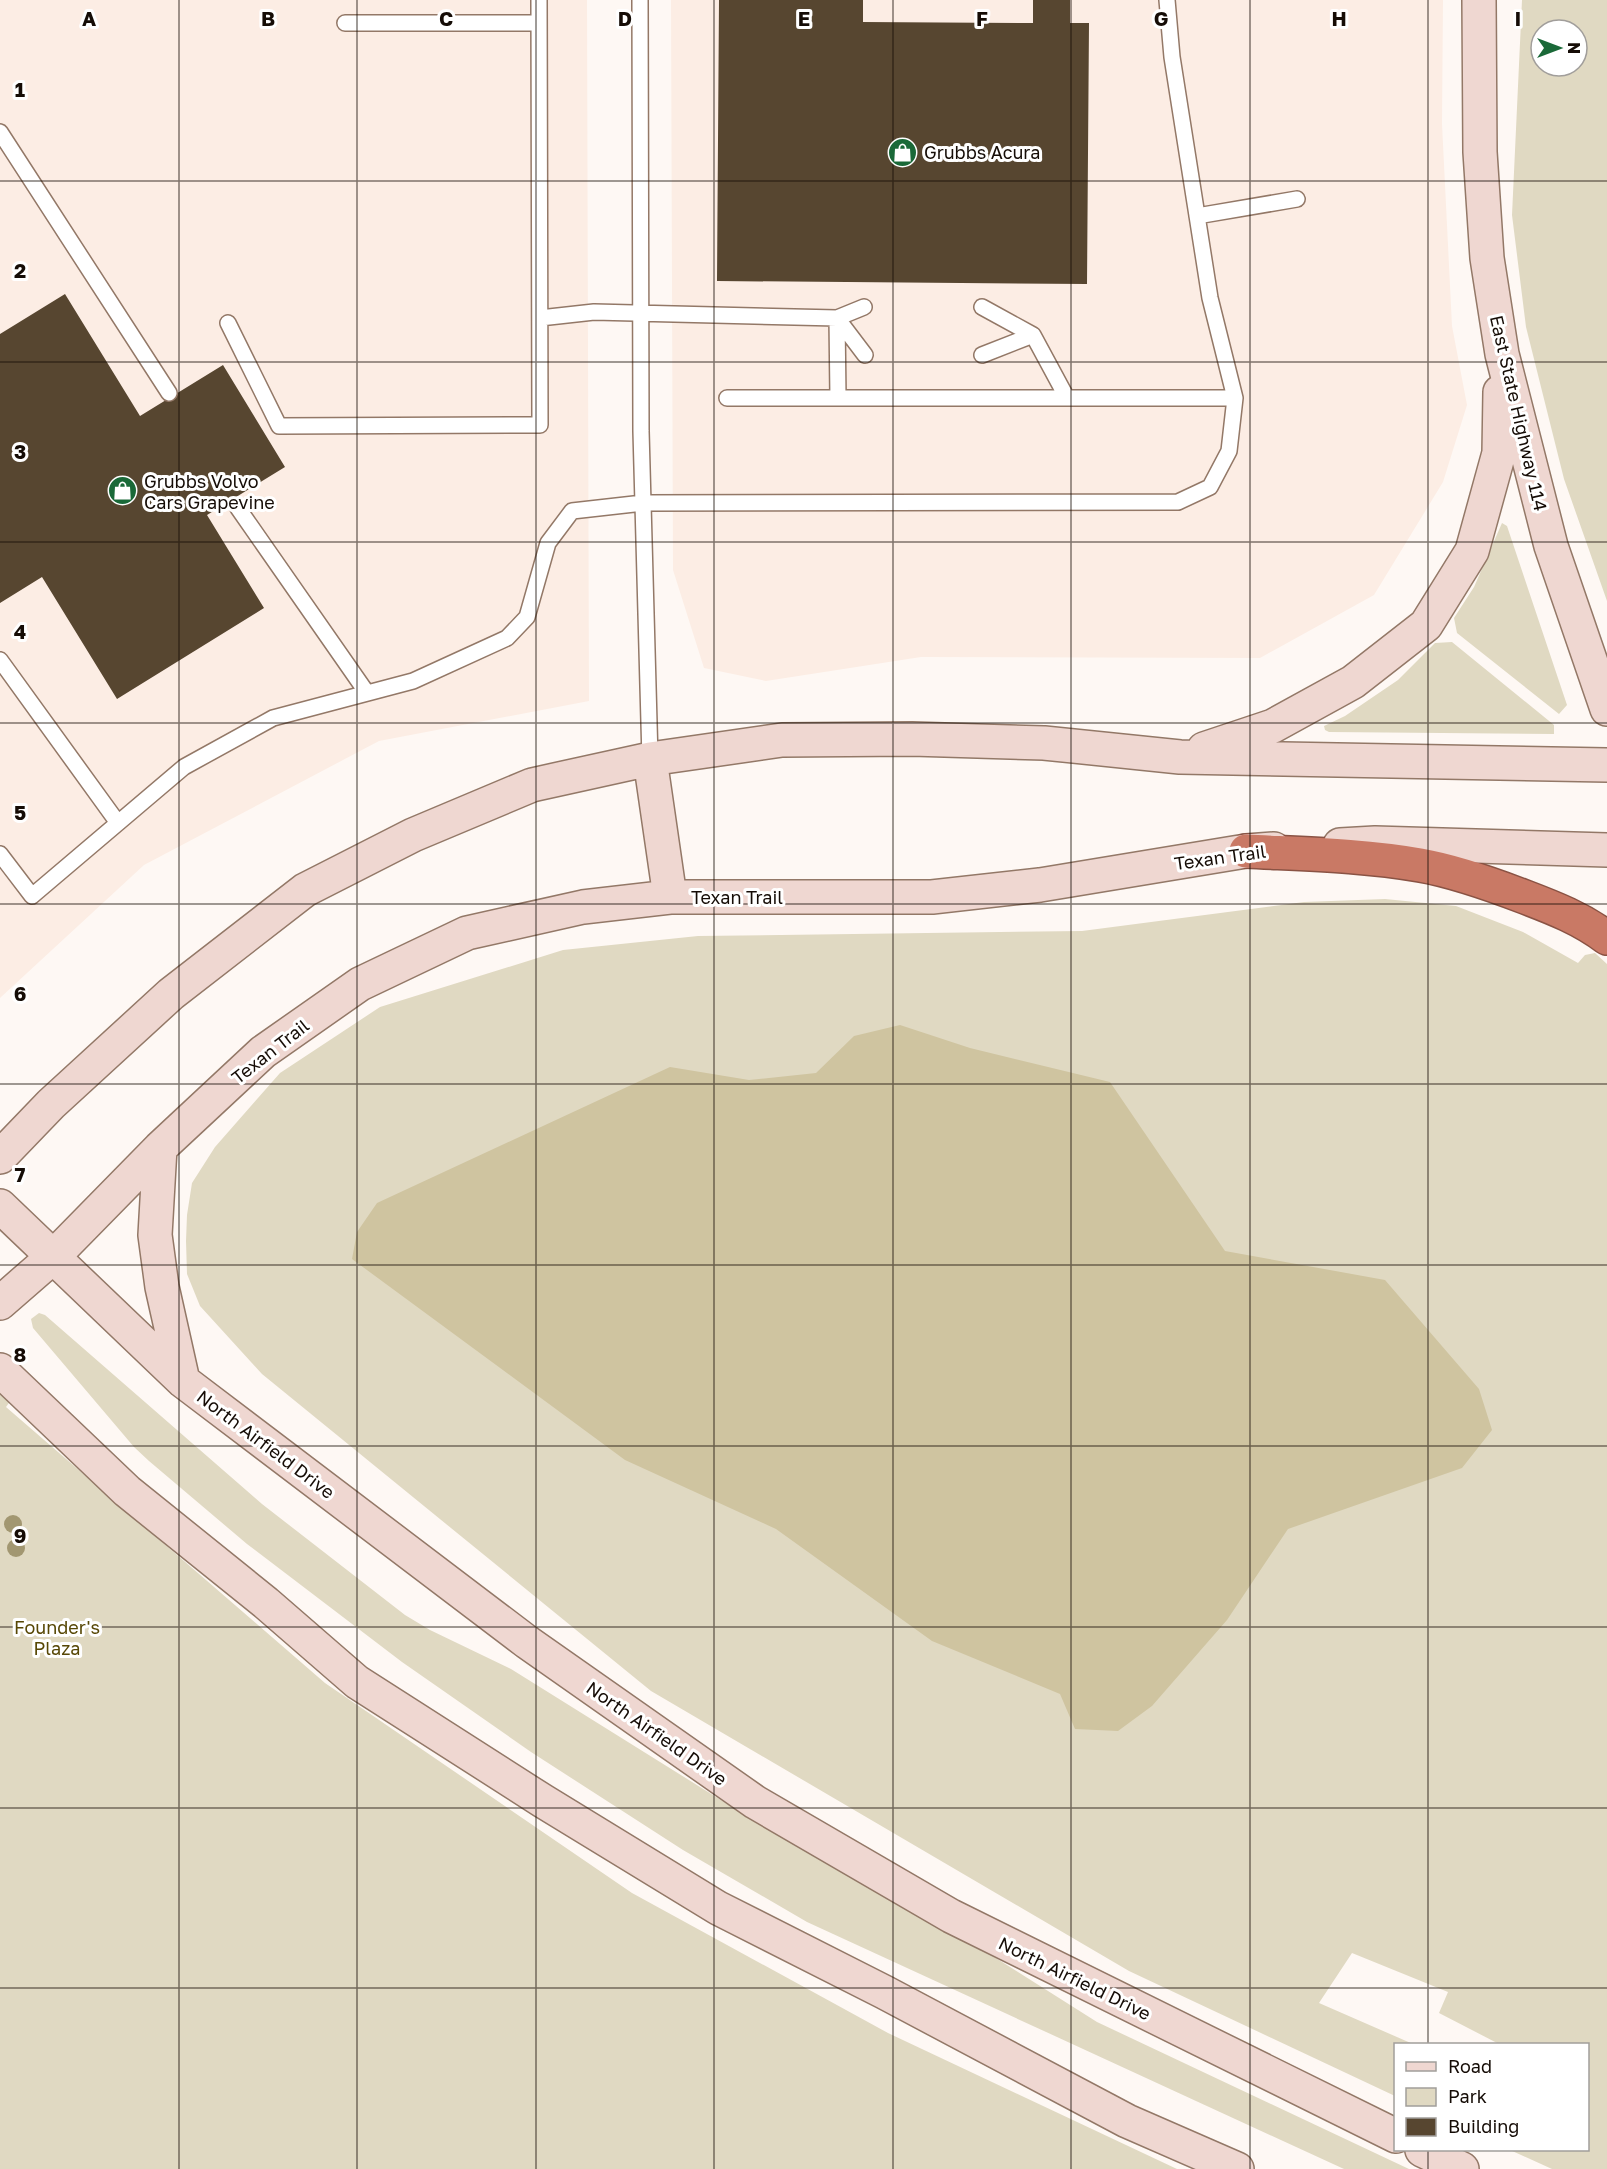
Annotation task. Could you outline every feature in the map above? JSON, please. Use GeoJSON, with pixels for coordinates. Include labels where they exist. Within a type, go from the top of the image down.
{"type":"FeatureCollection","features":[{"type":"Feature","properties":{"kind":"highway"},"geometry":{"type":"LineString","coordinates":[[1246,851],[1337,856],[1420,865],[1494,885],[1561,910],[1607,938]]}},
{"type":"Feature","properties":{"kind":"main road","name":"East State Highway 114"},"geometry":{"type":"LineString","coordinates":[[1479,0],[1480,164],[1487,258],[1502,354],[1551,546],[1607,709]]}},
{"type":"Feature","properties":{"kind":"main road"},"geometry":{"type":"LineString","coordinates":[[1180,757],[1273,726],[1353,682],[1426,625],[1472,551],[1498,453],[1502,354]]}},
{"type":"Feature","properties":{"kind":"main road"},"geometry":{"type":"LineString","coordinates":[[0,1156],[51,1104],[171,994],[305,890],[413,835],[532,785],[650,759],[782,740],[912,739],[1044,743],[1180,757],[1607,765]]}},
{"type":"Feature","properties":{"kind":"main road"},"geometry":{"type":"LineString","coordinates":[[650,759],[670,897]]}},
{"type":"Feature","properties":{"kind":"main road","name":"Texan Trail"},"geometry":{"type":"LineString","coordinates":[[0,1303],[54,1256],[160,1148],[263,1052],[360,984],[466,933],[583,907],[670,897],[932,897],[1040,885],[1246,851],[1375,843],[1607,850]]}},
{"type":"Feature","properties":{"kind":"main road"},"geometry":{"type":"LineString","coordinates":[[160,1148],[155,1235],[162,1287],[183,1381]]}},
{"type":"Feature","properties":{"kind":"main road","name":"North Airfield Drive"},"geometry":{"type":"LineString","coordinates":[[0,1206],[183,1381],[527,1642],[755,1802],[951,1916],[1394,2136]]}},
{"type":"Feature","properties":{"kind":"main road"},"geometry":{"type":"LineString","coordinates":[[0,1370],[127,1491],[266,1603],[366,1689],[718,1908],[884,1992],[1127,2121],[1237,2169]]}},
{"type":"Feature","properties":{"kind":"main road"},"geometry":{"type":"LineString","coordinates":[[1424,2151],[1462,2169]]}},
{"type":"Feature","properties":{"kind":"lane"},"geometry":{"type":"LineString","coordinates":[[228,323],[279,426],[540,425],[539,0]]}},
{"type":"Feature","properties":{"kind":"lane"},"geometry":{"type":"LineString","coordinates":[[640,0],[640,313],[650,759]]}},
{"type":"Feature","properties":{"kind":"lane"},"geometry":{"type":"LineString","coordinates":[[0,854],[32,896],[184,766],[273,718],[413,681],[507,638],[527,617],[548,543],[572,511],[644,504],[1178,502],[1210,487],[1229,451],[1235,398],[1210,298],[1172,57],[1167,0]]}},
{"type":"Feature","properties":{"kind":"lane"},"geometry":{"type":"LineString","coordinates":[[345,23],[539,23]]}},
{"type":"Feature","properties":{"kind":"lane"},"geometry":{"type":"LineString","coordinates":[[0,132],[169,393]]}},
{"type":"Feature","properties":{"kind":"lane"},"geometry":{"type":"LineString","coordinates":[[1197,216],[1297,199]]}},
{"type":"Feature","properties":{"kind":"lane"},"geometry":{"type":"LineString","coordinates":[[540,318],[594,312],[837,318],[864,307]]}},
{"type":"Feature","properties":{"kind":"lane"},"geometry":{"type":"LineString","coordinates":[[982,307],[1033,335],[1067,398]]}},
{"type":"Feature","properties":{"kind":"lane"},"geometry":{"type":"LineString","coordinates":[[837,318],[865,355]]}},
{"type":"Feature","properties":{"kind":"lane"},"geometry":{"type":"LineString","coordinates":[[837,318],[838,398]]}},
{"type":"Feature","properties":{"kind":"lane"},"geometry":{"type":"LineString","coordinates":[[982,355],[1033,335]]}},
{"type":"Feature","properties":{"kind":"lane"},"geometry":{"type":"LineString","coordinates":[[727,398],[1235,398]]}},
{"type":"Feature","properties":{"kind":"lane"},"geometry":{"type":"LineString","coordinates":[[238,508],[367,693]]}},
{"type":"Feature","properties":{"kind":"lane"},"geometry":{"type":"LineString","coordinates":[[0,660],[118,823]]}},
{"type":"Feature","properties":{"kind":"shaded area"},"geometry":{"type":"Polygon","coordinates":[[[0,0],[587,0],[589,701],[379,741],[144,865],[0,998],[0,0]]]}},
{"type":"Feature","properties":{"kind":"shaded area"},"geometry":{"type":"Polygon","coordinates":[[[671,0],[1443,0],[1442,124],[1452,326],[1467,405],[1443,482],[1374,595],[1260,658],[921,657],[766,681],[704,668],[673,570],[671,0]]]}},
{"type":"Feature","properties":{"kind":"shaded area"},"geometry":{"type":"Polygon","coordinates":[[[900,1025],[970,1048],[1110,1082],[1225,1251],[1385,1280],[1479,1389],[1492,1430],[1462,1468],[1288,1529],[1227,1620],[1152,1706],[1118,1731],[1075,1729],[1060,1694],[932,1641],[776,1529],[625,1460],[352,1259],[357,1232],[377,1203],[670,1067],[749,1080],[816,1073],[854,1036],[900,1025]]]}},
{"type":"Feature","properties":{"kind":"green space"},"geometry":{"type":"Polygon","coordinates":[[[1522,0],[1607,0],[1607,601],[1564,479],[1526,327],[1512,215],[1522,0]]]}},
{"type":"Feature","properties":{"kind":"green space"},"geometry":{"type":"Polygon","coordinates":[[[1502,523],[1507,526],[1567,705],[1559,714],[1457,633],[1454,618],[1474,587],[1502,523]]]}},
{"type":"Feature","properties":{"kind":"green space"},"geometry":{"type":"Polygon","coordinates":[[[1452,642],[1554,725],[1554,734],[1329,732],[1325,730],[1324,726],[1345,716],[1398,680],[1435,643],[1452,642]]]}},
{"type":"Feature","properties":{"kind":"green space"},"geometry":{"type":"Polygon","coordinates":[[[1385,899],[1456,906],[1523,932],[1578,963],[1585,955],[1595,953],[1607,964],[1607,2169],[1552,2169],[1512,2151],[1589,2151],[1589,2043],[1497,2043],[1439,2013],[1448,1992],[1352,1953],[1319,2003],[1411,2043],[1394,2043],[1394,2096],[1129,1971],[651,1691],[262,1374],[200,1306],[187,1274],[187,1215],[192,1183],[215,1147],[280,1073],[380,1007],[563,950],[698,936],[1082,931],[1304,902],[1385,899]]]}},
{"type":"Feature","properties":{"kind":"green space"},"geometry":{"type":"Polygon","coordinates":[[[39,1313],[45,1315],[262,1504],[405,1615],[430,1630],[511,1669],[777,1835],[945,1926],[1097,2022],[1409,2169],[1344,2169],[807,1922],[683,1850],[531,1752],[402,1662],[247,1544],[134,1447],[33,1328],[31,1319],[39,1313]]]}},
{"type":"Feature","properties":{"kind":"green space","name":"Founder's Plaza"},"geometry":{"type":"Polygon","coordinates":[[[0,1390],[11,1400],[6,1407],[325,1683],[632,1893],[888,2033],[1177,2169],[0,2169],[0,1390]]]}},
{"type":"Feature","properties":{"kind":"building","name":"Grubbs Acura"},"geometry":{"type":"Polygon","coordinates":[[[719,0],[863,0],[863,22],[1033,23],[1033,0],[1070,0],[1070,23],[1089,23],[1087,284],[717,281],[719,0]]]}},
{"type":"Feature","properties":{"kind":"building","name":"Grubbs Volvo Cars Grapevine"},"geometry":{"type":"Polygon","coordinates":[[[65,294],[140,416],[223,365],[285,467],[207,515],[264,608],[117,699],[42,577],[0,603],[0,334],[65,294]]]}},
{"type":"Feature","properties":{"kind":"place","name":"Grubbs Acura"},"geometry":{"type":"Point","coordinates":[903,152]}},
{"type":"Feature","properties":{"kind":"place","name":"Grubbs Volvo Cars Grapevine"},"geometry":{"type":"Point","coordinates":[123,491]}}]}
